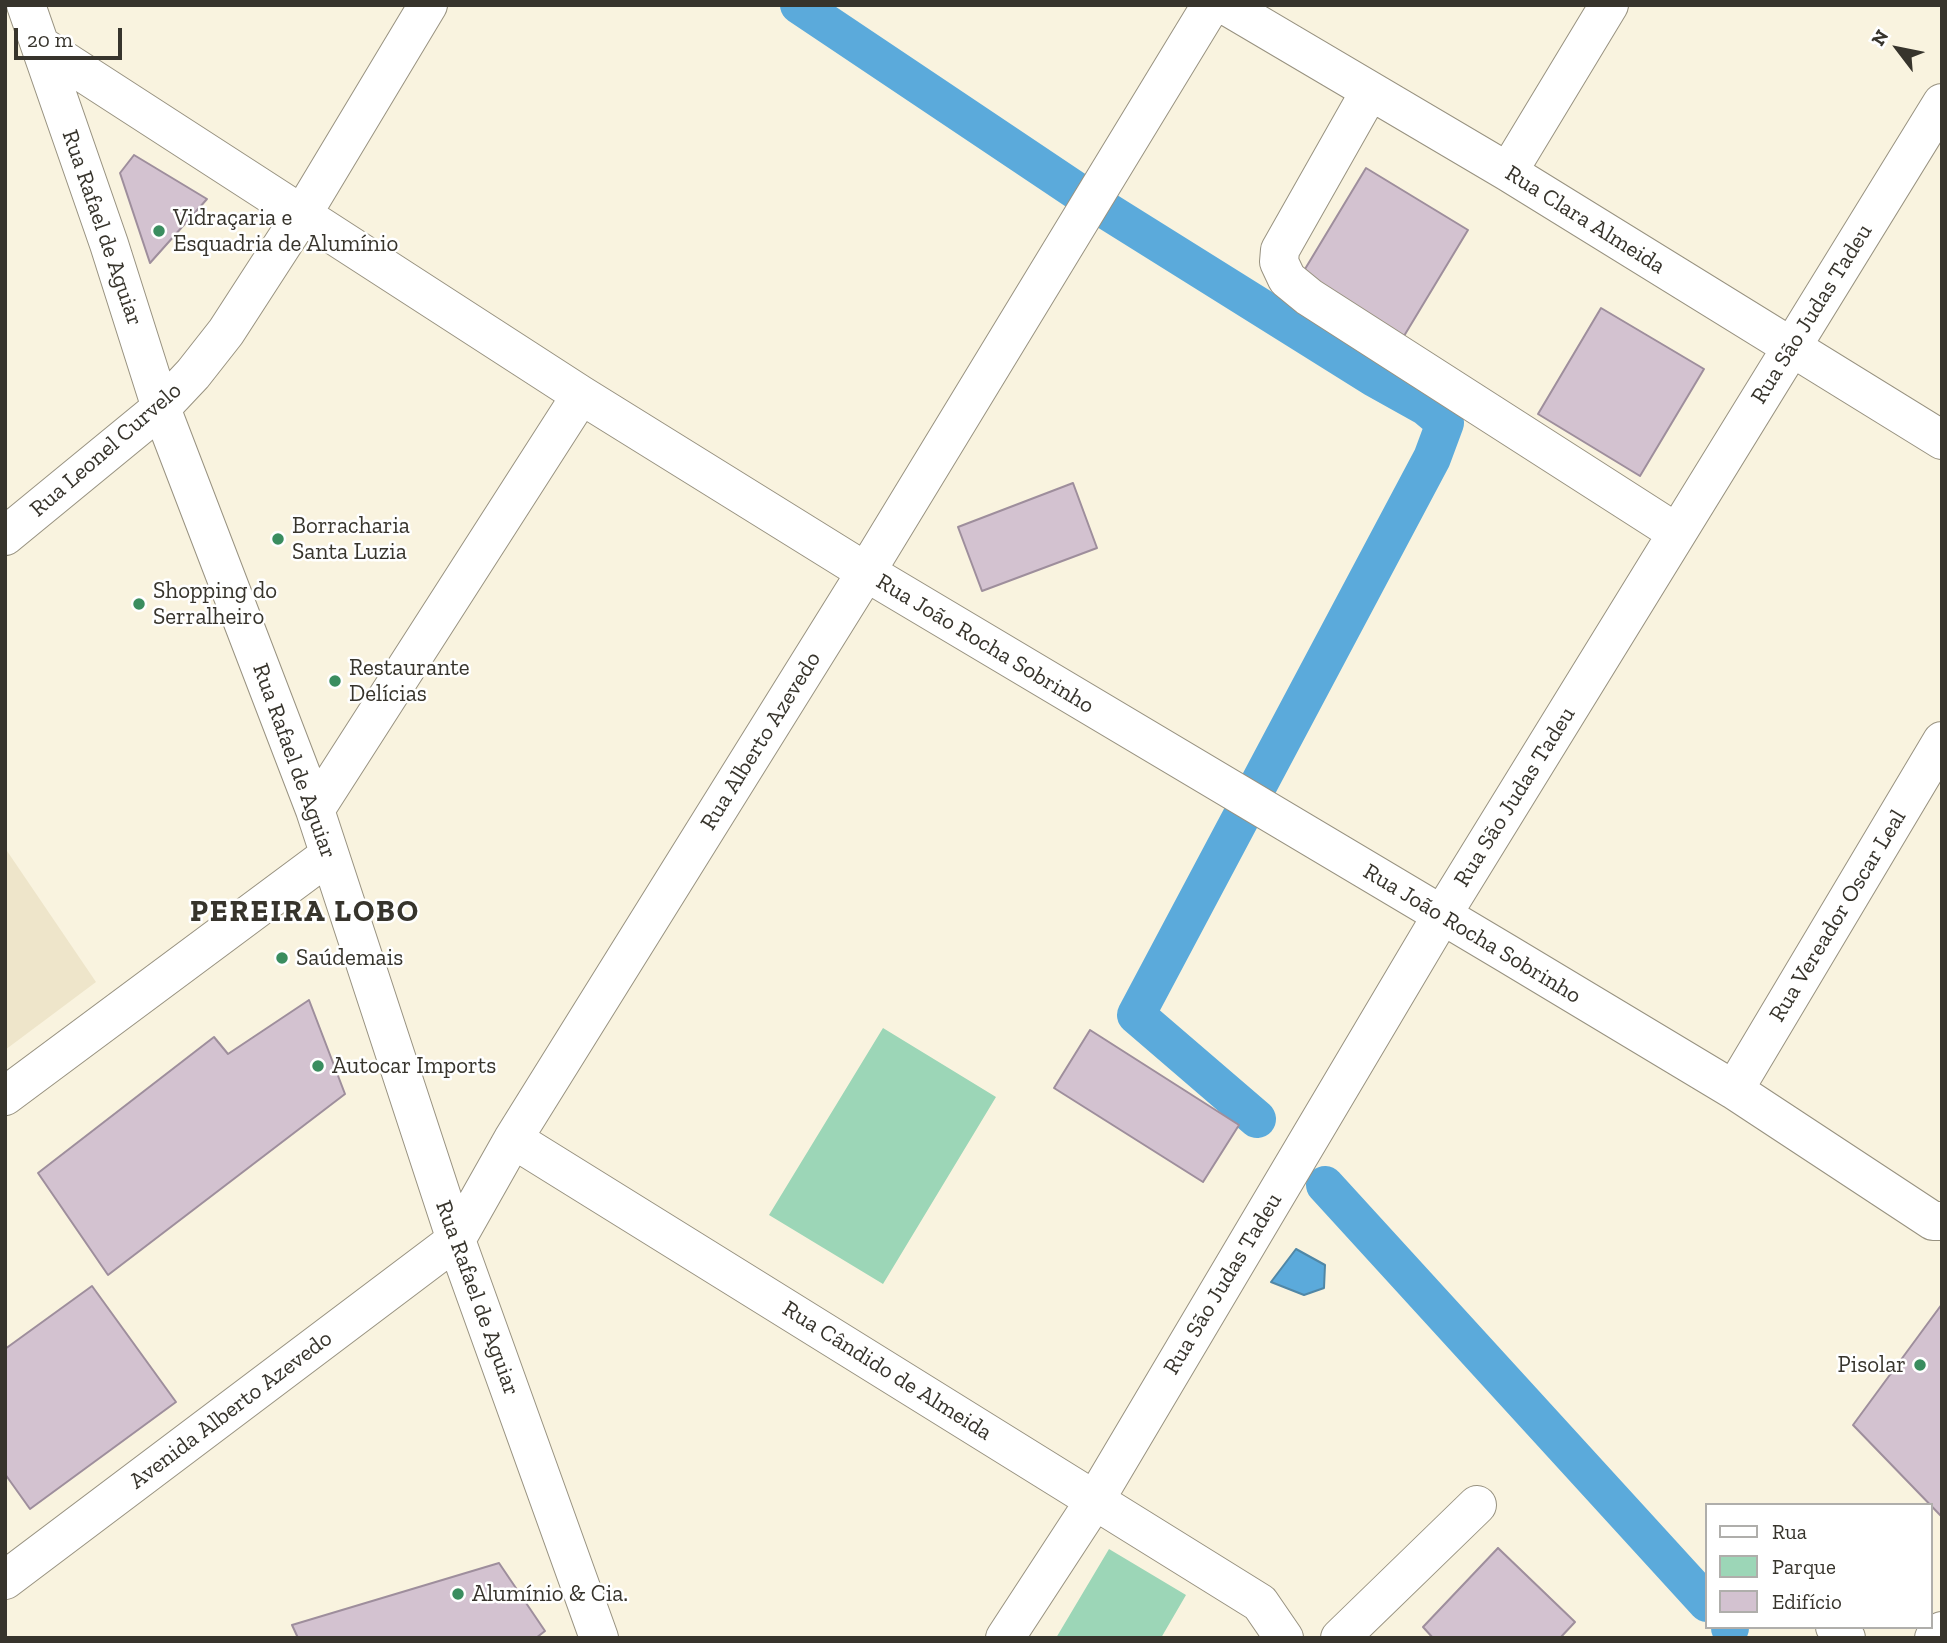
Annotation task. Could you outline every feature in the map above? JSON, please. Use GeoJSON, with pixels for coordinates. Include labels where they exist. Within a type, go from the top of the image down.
{"type":"FeatureCollection","features":[{"type":"Feature","properties":{"kind":"street","name":"Rua Rafael de Aguiar"},"geometry":{"type":"LineString","coordinates":[[26,5],[162,408],[315,810],[456,1240],[595,1636]]}},
{"type":"Feature","properties":{"kind":"street","name":"Rua Leonel Curvelo"},"geometry":{"type":"LineString","coordinates":[[5,536],[162,408],[226,332],[303,213],[428,5]]}},
{"type":"Feature","properties":{"kind":"street","name":"Rua Alberto Azevedo"},"geometry":{"type":"LineString","coordinates":[[456,1240],[513,1139],[866,572],[1211,5]]}},
{"type":"Feature","properties":{"kind":"street","name":"Rua Clara Almeida"},"geometry":{"type":"LineString","coordinates":[[1225,5],[1508,172],[1942,440]]}},
{"type":"Feature","properties":{"kind":"street"},"geometry":{"type":"LineString","coordinates":[[1508,172],[1608,5]]}},
{"type":"Feature","properties":{"kind":"street","name":"Rua João Rocha Sobrinho"},"geometry":{"type":"LineString","coordinates":[[40,46],[581,394],[866,572],[1734,1090],[1933,1221],[1942,1221]]}},
{"type":"Feature","properties":{"kind":"street"},"geometry":{"type":"LineString","coordinates":[[1370,91],[1280,250],[1279,262],[1287,279],[1309,298],[1677,533]]}},
{"type":"Feature","properties":{"kind":"street","name":"Rua São Judas Tadeu"},"geometry":{"type":"LineString","coordinates":[[1005,1638],[1095,1500],[1443,915],[1942,103]]}},
{"type":"Feature","properties":{"kind":"street"},"geometry":{"type":"LineString","coordinates":[[315,810],[581,394]]}},
{"type":"Feature","properties":{"kind":"street","name":"Rua Vereador Oscar Leal"},"geometry":{"type":"LineString","coordinates":[[1734,1090],[1942,741]]}},
{"type":"Feature","properties":{"kind":"street"},"geometry":{"type":"LineString","coordinates":[[5,1096],[329,855]]}},
{"type":"Feature","properties":{"kind":"street","name":"Rua Cândido de Almeida"},"geometry":{"type":"LineString","coordinates":[[513,1139],[1260,1603],[1284,1638]]}},
{"type":"Feature","properties":{"kind":"street","name":"Avenida Alberto Azevedo"},"geometry":{"type":"LineString","coordinates":[[5,1580],[456,1240]]}},
{"type":"Feature","properties":{"kind":"street"},"geometry":{"type":"LineString","coordinates":[[1340,1638],[1477,1505]]}},
{"type":"Feature","properties":{"kind":"street"},"geometry":{"type":"LineString","coordinates":[[1934,1638],[1942,1631]]}},
{"type":"Feature","properties":{"kind":"shaded area"},"geometry":{"type":"Polygon","coordinates":[[[5,848],[96,982],[5,1050],[5,848]]]}},
{"type":"Feature","properties":{"kind":"green space"},"geometry":{"type":"Polygon","coordinates":[[[883,1028],[996,1097],[883,1284],[769,1215],[883,1028]]]}},
{"type":"Feature","properties":{"kind":"green space"},"geometry":{"type":"Polygon","coordinates":[[[1109,1549],[1186,1595],[1161,1638],[1056,1638],[1109,1549]]]}},
{"type":"Feature","properties":{"kind":"water"},"geometry":{"type":"Polygon","coordinates":[[[1296,1249],[1325,1265],[1324,1288],[1304,1295],[1271,1282],[1296,1249]]]}},
{"type":"Feature","properties":{"kind":"building","name":"Vidraçaria e Esquadria de Alumínio"},"geometry":{"type":"Polygon","coordinates":[[[134,155],[207,199],[150,263],[120,173],[134,155]]]}},
{"type":"Feature","properties":{"kind":"building"},"geometry":{"type":"Polygon","coordinates":[[[1366,168],[1468,230],[1404,336],[1302,274],[1366,168]]]}},
{"type":"Feature","properties":{"kind":"building"},"geometry":{"type":"Polygon","coordinates":[[[1601,308],[1704,369],[1640,476],[1538,414],[1601,308]]]}},
{"type":"Feature","properties":{"kind":"building"},"geometry":{"type":"Polygon","coordinates":[[[1073,483],[1097,548],[982,591],[958,527],[1073,483]]]}},
{"type":"Feature","properties":{"kind":"building"},"geometry":{"type":"Polygon","coordinates":[[[309,1000],[345,1094],[108,1275],[38,1173],[214,1037],[228,1054],[309,1000]]]}},
{"type":"Feature","properties":{"kind":"building"},"geometry":{"type":"Polygon","coordinates":[[[1090,1030],[1239,1125],[1203,1182],[1054,1088],[1090,1030]]]}},
{"type":"Feature","properties":{"kind":"building"},"geometry":{"type":"Polygon","coordinates":[[[92,1286],[176,1402],[30,1509],[5,1474],[5,1349],[92,1286]]]}},
{"type":"Feature","properties":{"kind":"building","name":"Pisolar"},"geometry":{"type":"Polygon","coordinates":[[[1942,1304],[1942,1517],[1933,1508],[1933,1503],[1928,1503],[1853,1425],[1942,1304]]]}},
{"type":"Feature","properties":{"kind":"building"},"geometry":{"type":"Polygon","coordinates":[[[1498,1548],[1575,1622],[1560,1638],[1433,1638],[1423,1627],[1498,1548]]]}},
{"type":"Feature","properties":{"kind":"building","name":"Alumínio & Cia."},"geometry":{"type":"Polygon","coordinates":[[[499,1563],[545,1631],[536,1638],[298,1638],[292,1625],[499,1563]]]}},
{"type":"Feature","properties":{"kind":"waterway"},"geometry":{"type":"LineString","coordinates":[[799,5],[1099,206],[1374,378],[1426,407],[1445,423],[1432,458],[1136,1015],[1257,1119]]}},
{"type":"Feature","properties":{"kind":"waterway"},"geometry":{"type":"LineString","coordinates":[[1325,1185],[1706,1602]]}},
{"type":"Feature","properties":{"kind":"place","name":"Vidraçaria e Esquadria de Alumínio"},"geometry":{"type":"Point","coordinates":[159,231]}},
{"type":"Feature","properties":{"kind":"place","name":"Borracharia Santa Luzia"},"geometry":{"type":"Point","coordinates":[278,539]}},
{"type":"Feature","properties":{"kind":"place","name":"Shopping do Serralheiro"},"geometry":{"type":"Point","coordinates":[139,604]}},
{"type":"Feature","properties":{"kind":"place","name":"Restaurante Delícias"},"geometry":{"type":"Point","coordinates":[335,681]}},
{"type":"Feature","properties":{"kind":"place","name":"Saúdemais"},"geometry":{"type":"Point","coordinates":[282,958]}},
{"type":"Feature","properties":{"kind":"place","name":"Autocar Imports"},"geometry":{"type":"Point","coordinates":[318,1066]}},
{"type":"Feature","properties":{"kind":"place","name":"Pisolar"},"geometry":{"type":"Point","coordinates":[1920,1365]}},
{"type":"Feature","properties":{"kind":"place","name":"Alumínio & Cia."},"geometry":{"type":"Point","coordinates":[458,1594]}},
{"type":"Feature","properties":{"kind":"district","name":"PEREIRA LOBO"},"geometry":{"type":"Point","coordinates":[305,912]}}]}
